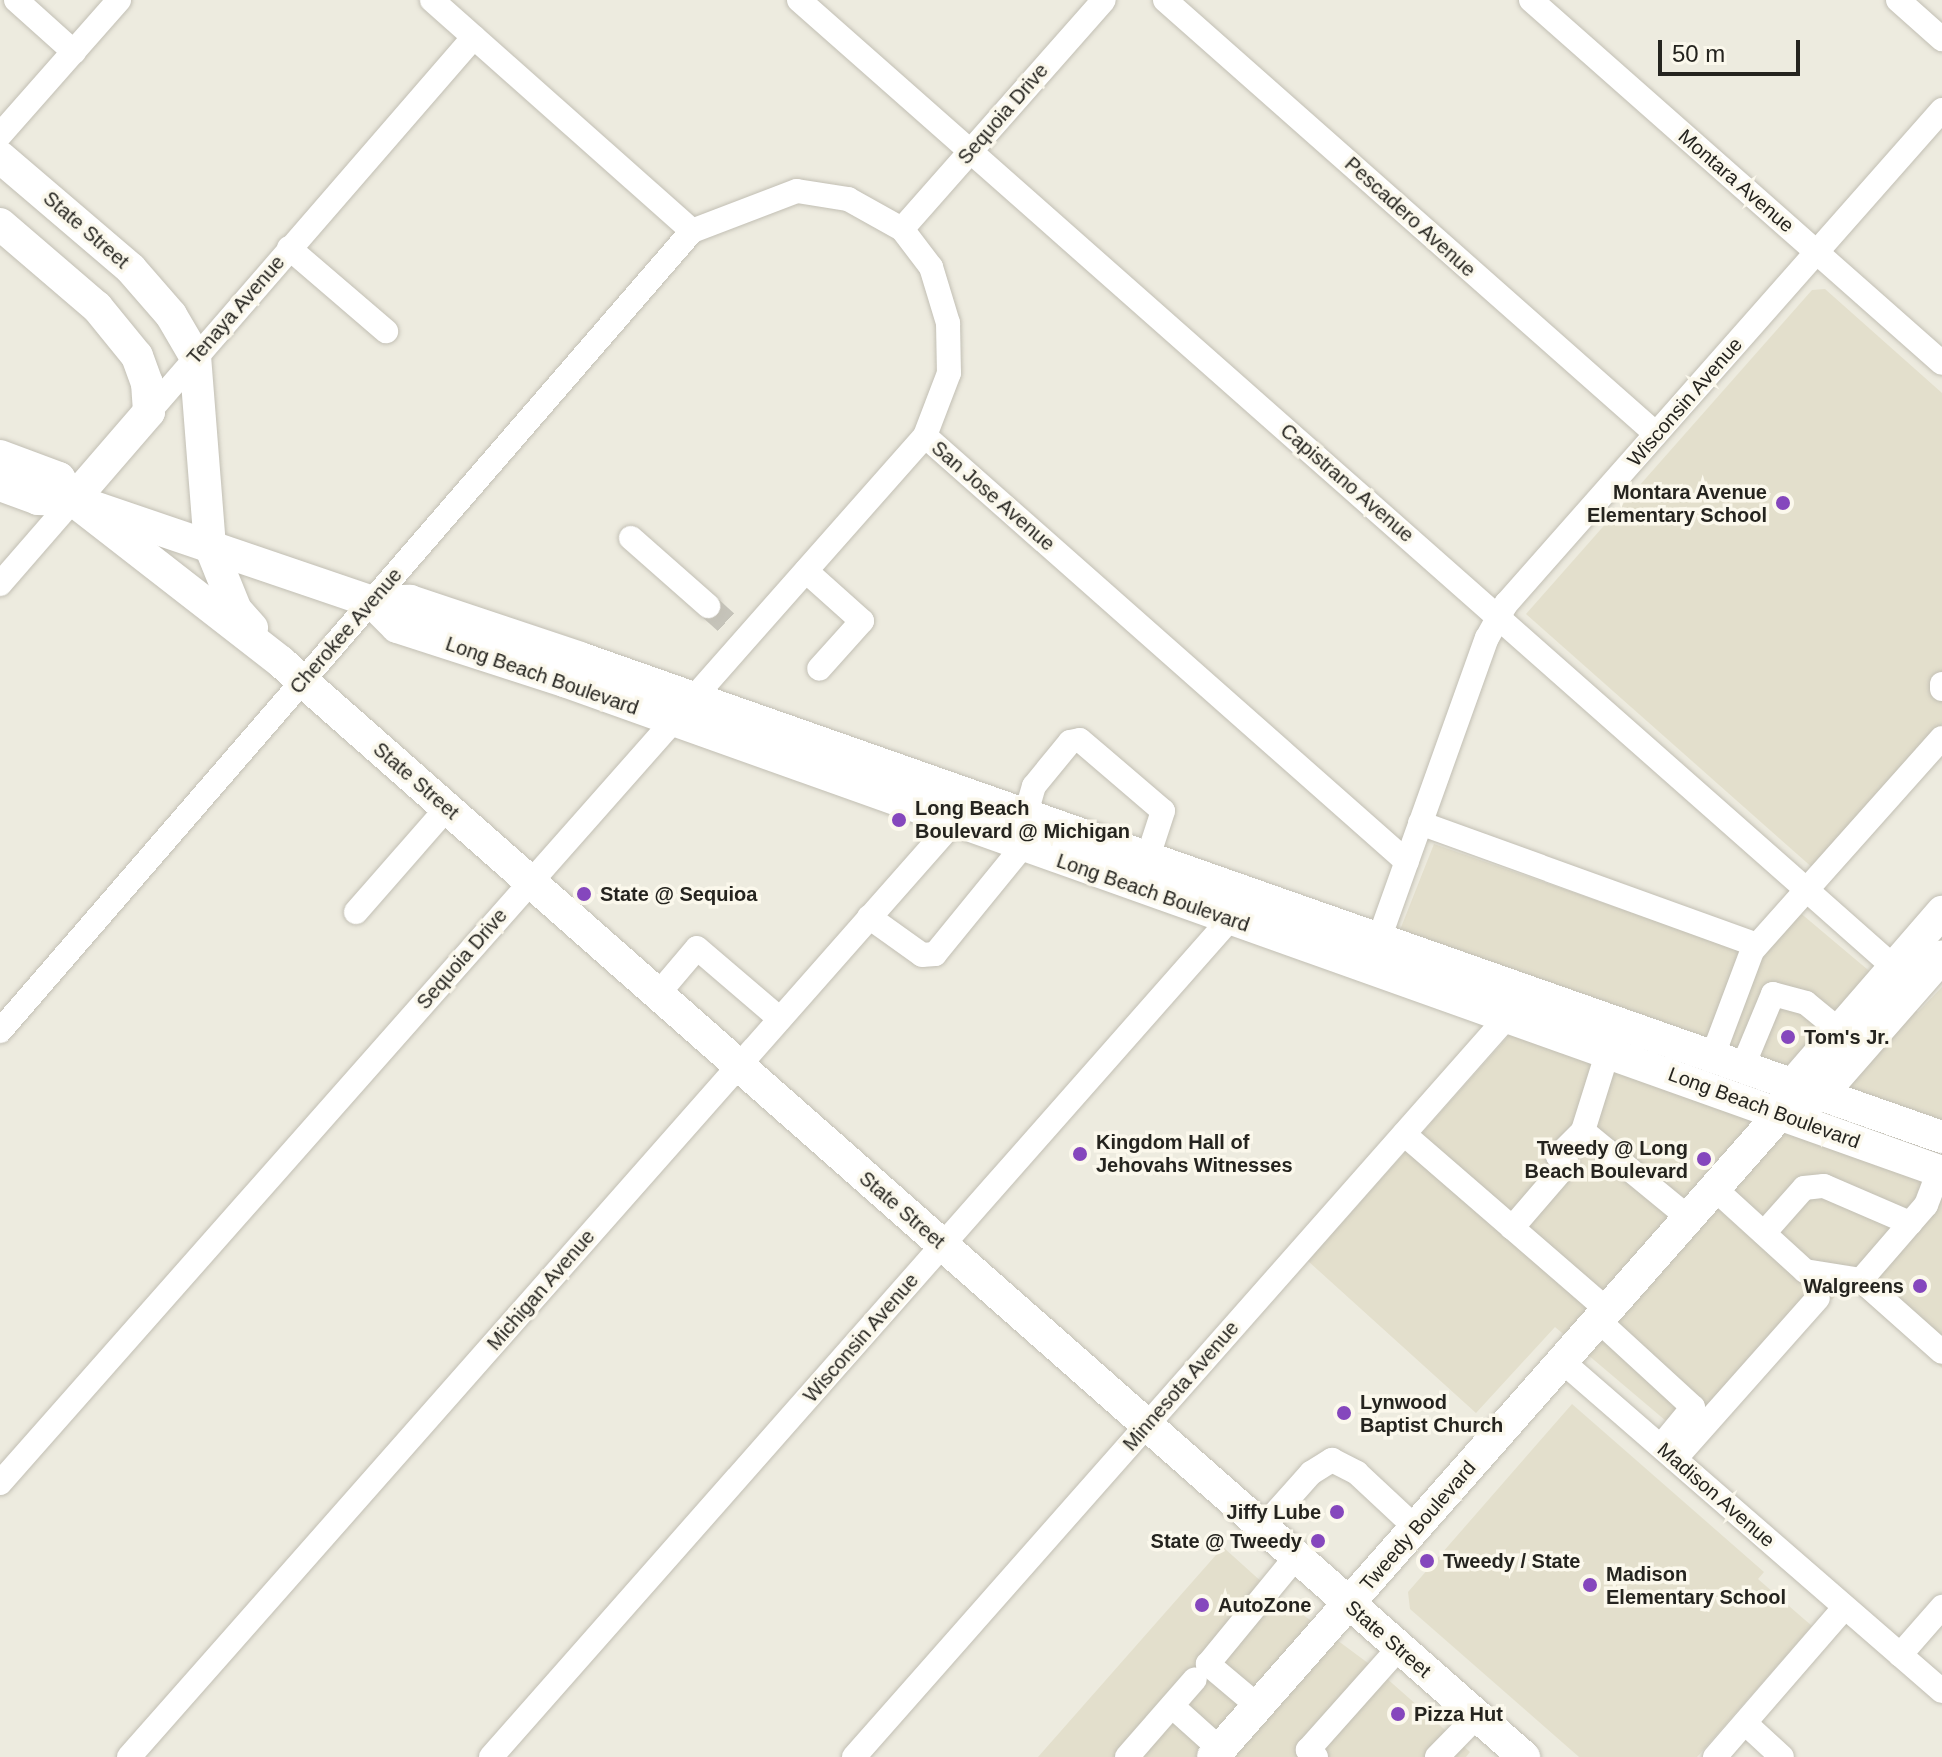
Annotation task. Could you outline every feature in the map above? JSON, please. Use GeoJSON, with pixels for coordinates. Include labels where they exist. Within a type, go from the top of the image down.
{"type":"FeatureCollection","features":[{"type":"Feature","properties":{"kind":"main road","name":"State Street"},"geometry":{"type":"LineString","coordinates":[[0,157],[131,269],[171,315],[195,356],[210,546],[236,610],[292,671]]}},
{"type":"Feature","properties":{"kind":"main road"},"geometry":{"type":"LineString","coordinates":[[0,224],[118,330],[137,356],[147,383],[149,412]]}},
{"type":"Feature","properties":{"kind":"main road","name":"Tenaya Avenue"},"geometry":{"type":"LineString","coordinates":[[73,500],[149,412]]}},
{"type":"Feature","properties":{"kind":"main road","name":"Long Beach Boulevard"},"geometry":{"type":"LineString","coordinates":[[0,456],[59,478],[73,500]]}},
{"type":"Feature","properties":{"kind":"main road","name":"Long Beach Boulevard"},"geometry":{"type":"LineString","coordinates":[[0,485],[38,499],[73,500],[372,602],[397,627],[683,710],[817,738],[1024,832],[1230,919],[1941,1172]]}},
{"type":"Feature","properties":{"kind":"main road","name":"State Street"},"geometry":{"type":"LineString","coordinates":[[73,500],[292,671],[1524,1757]]}},
{"type":"Feature","properties":{"kind":"main road","name":"Long Beach Boulevard"},"geometry":{"type":"LineString","coordinates":[[683,710],[953,823],[1024,832],[1148,857],[1942,1137]]}},
{"type":"Feature","properties":{"kind":"main road"},"geometry":{"type":"LineString","coordinates":[[1230,919],[1248,910],[1317,933],[1335,925]]}},
{"type":"Feature","properties":{"kind":"main road","name":"Tweedy Boulevard"},"geometry":{"type":"LineString","coordinates":[[1807,1089],[1834,1026],[1894,967],[1942,912]]}},
{"type":"Feature","properties":{"kind":"main road","name":"Tweedy Boulevard"},"geometry":{"type":"LineString","coordinates":[[1226,1751],[1259,1707],[1780,1114],[1942,957]]}},
{"type":"Feature","properties":{"kind":"street"},"geometry":{"type":"LineString","coordinates":[[16,0],[74,52]]}},
{"type":"Feature","properties":{"kind":"street"},"geometry":{"type":"LineString","coordinates":[[0,135],[119,0]]}},
{"type":"Feature","properties":{"kind":"street"},"geometry":{"type":"LineString","coordinates":[[432,0],[692,231]]}},
{"type":"Feature","properties":{"kind":"street","name":"Capistrano Avenue"},"geometry":{"type":"LineString","coordinates":[[799,0],[1894,967]]}},
{"type":"Feature","properties":{"kind":"street","name":"Sequoia Drive"},"geometry":{"type":"LineString","coordinates":[[902,229],[1104,0]]}},
{"type":"Feature","properties":{"kind":"street","name":"Pescadero Avenue"},"geometry":{"type":"LineString","coordinates":[[1165,0],[1656,434]]}},
{"type":"Feature","properties":{"kind":"street","name":"Montara Avenue"},"geometry":{"type":"LineString","coordinates":[[1531,0],[1942,363]]}},
{"type":"Feature","properties":{"kind":"street"},"geometry":{"type":"LineString","coordinates":[[1898,0],[1942,39]]}},
{"type":"Feature","properties":{"kind":"street","name":"Tenaya Avenue"},"geometry":{"type":"LineString","coordinates":[[149,412],[474,37]]}},
{"type":"Feature","properties":{"kind":"street","name":"Wisconsin Avenue"},"geometry":{"type":"LineString","coordinates":[[1379,939],[1498,617],[1942,110]]}},
{"type":"Feature","properties":{"kind":"street","name":"San Jose Avenue"},"geometry":{"type":"LineString","coordinates":[[692,231],[797,191],[848,199],[902,229],[931,267],[948,323],[949,373],[925,436],[1407,862]]}},
{"type":"Feature","properties":{"kind":"street","name":"Cherokee Avenue"},"geometry":{"type":"LineString","coordinates":[[0,1031],[292,671],[372,602],[692,231]]}},
{"type":"Feature","properties":{"kind":"street"},"geometry":{"type":"LineString","coordinates":[[289,248],[386,331]]}},
{"type":"Feature","properties":{"kind":"street","name":"Sequoia Drive"},"geometry":{"type":"LineString","coordinates":[[0,1483],[683,710],[735,636],[806,571],[925,436]]}},
{"type":"Feature","properties":{"kind":"street","name":"Tenaya Avenue"},"geometry":{"type":"LineString","coordinates":[[0,584],[73,500]]}},
{"type":"Feature","properties":{"kind":"street"},"geometry":{"type":"LineString","coordinates":[[631,538],[708,606]]}},
{"type":"Feature","properties":{"kind":"street"},"geometry":{"type":"LineString","coordinates":[[806,571],[862,621],[819,669]]}},
{"type":"Feature","properties":{"kind":"street"},"geometry":{"type":"LineString","coordinates":[[1713,1055],[1757,945],[1942,738]]}},
{"type":"Feature","properties":{"kind":"street"},"geometry":{"type":"LineString","coordinates":[[869,917],[922,955],[935,954],[1024,832],[1034,786],[1070,742],[1080,740],[1163,811],[1148,857]]}},
{"type":"Feature","properties":{"kind":"street"},"geometry":{"type":"LineString","coordinates":[[356,912],[447,808]]}},
{"type":"Feature","properties":{"kind":"street","name":"Michigan Avenue"},"geometry":{"type":"LineString","coordinates":[[129,1757],[953,823]]}},
{"type":"Feature","properties":{"kind":"street"},"geometry":{"type":"LineString","coordinates":[[1420,823],[1757,945]]}},
{"type":"Feature","properties":{"kind":"street","name":"Wisconsin Avenue"},"geometry":{"type":"LineString","coordinates":[[491,1757],[1230,919]]}},
{"type":"Feature","properties":{"kind":"street"},"geometry":{"type":"LineString","coordinates":[[658,994],[697,948],[780,1019]]}},
{"type":"Feature","properties":{"kind":"street"},"geometry":{"type":"LineString","coordinates":[[1743,1066],[1773,994],[1806,1003],[1834,1026]]}},
{"type":"Feature","properties":{"kind":"street","name":"Minnesota Avenue"},"geometry":{"type":"LineString","coordinates":[[854,1757],[1508,1016]]}},
{"type":"Feature","properties":{"kind":"street"},"geometry":{"type":"LineString","coordinates":[[1512,1228],[1567,1164],[1558,1156],[1583,1131],[1608,1051]]}},
{"type":"Feature","properties":{"kind":"street"},"geometry":{"type":"LineString","coordinates":[[1583,1131],[1689,1218]]}},
{"type":"Feature","properties":{"kind":"street"},"geometry":{"type":"LineString","coordinates":[[1404,1134],[1512,1228],[1693,1407],[1668,1453]]}},
{"type":"Feature","properties":{"kind":"street"},"geometry":{"type":"LineString","coordinates":[[1861,1280],[1926,1213],[1941,1172]]}},
{"type":"Feature","properties":{"kind":"street"},"geometry":{"type":"LineString","coordinates":[[1764,1233],[1804,1188],[1824,1186],[1926,1213]]}},
{"type":"Feature","properties":{"kind":"street"},"geometry":{"type":"LineString","coordinates":[[1715,1189],[1805,1271],[1861,1280],[1942,1352]]}},
{"type":"Feature","properties":{"kind":"street"},"geometry":{"type":"LineString","coordinates":[[1668,1453],[1818,1298]]}},
{"type":"Feature","properties":{"kind":"street","name":"Madison Avenue"},"geometry":{"type":"LineString","coordinates":[[1563,1362],[1942,1691]]}},
{"type":"Feature","properties":{"kind":"street"},"geometry":{"type":"LineString","coordinates":[[1262,1528],[1311,1473],[1332,1460],[1357,1473],[1416,1528]]}},
{"type":"Feature","properties":{"kind":"street"},"geometry":{"type":"LineString","coordinates":[[1259,1707],[1208,1664],[1295,1558]]}},
{"type":"Feature","properties":{"kind":"street"},"geometry":{"type":"LineString","coordinates":[[1715,1757],[1845,1607]]}},
{"type":"Feature","properties":{"kind":"street"},"geometry":{"type":"LineString","coordinates":[[1900,1655],[1942,1607]]}},
{"type":"Feature","properties":{"kind":"street"},"geometry":{"type":"LineString","coordinates":[[1316,1757],[1308,1750],[1399,1648]]}},
{"type":"Feature","properties":{"kind":"street"},"geometry":{"type":"LineString","coordinates":[[1127,1757],[1195,1679]]}},
{"type":"Feature","properties":{"kind":"street"},"geometry":{"type":"LineString","coordinates":[[1172,1706],[1226,1751]]}},
{"type":"Feature","properties":{"kind":"street"},"geometry":{"type":"LineString","coordinates":[[1437,1757],[1477,1716]]}},
{"type":"Feature","properties":{"kind":"street"},"geometry":{"type":"LineString","coordinates":[[1745,1723],[1782,1757]]}},
{"type":"Feature","properties":{"kind":"shaded area","name":"Montara Avenue Elementary School"},"geometry":{"type":"Polygon","coordinates":[[[1825,289],[1942,393],[1942,724],[1814,869],[1526,614],[1812,290],[1825,289]]]}},
{"type":"Feature","properties":{"kind":"shaded area"},"geometry":{"type":"Polygon","coordinates":[[[1434,844],[1759,957],[1798,911],[1918,1012],[1942,987],[1942,1368],[1846,1284],[1832,1300],[1818,1288],[1685,1437],[1555,1327],[1476,1413],[1308,1261],[1552,987],[1398,935],[1434,844]]]}},
{"type":"Feature","properties":{"kind":"shaded area","name":"Madison Elementary School"},"geometry":{"type":"Polygon","coordinates":[[[1572,1404],[1764,1572],[1758,1579],[1812,1626],[1697,1757],[1579,1757],[1410,1609],[1408,1592],[1572,1404]]]}},
{"type":"Feature","properties":{"kind":"shaded area"},"geometry":{"type":"Polygon","coordinates":[[[1223,1547],[1275,1594],[1376,1669],[1470,1752],[1466,1757],[1038,1757],[1223,1547]]]}},
{"type":"Feature","properties":{"kind":"tunnel"},"geometry":{"type":"LineString","coordinates":[[708,606],[730,626]]}},
{"type":"Feature","properties":{"kind":"place","name":"Montara Avenue Elementary School"},"geometry":{"type":"Point","coordinates":[1783,503]}},
{"type":"Feature","properties":{"kind":"place","name":"Long Beach Boulevard @ Michigan"},"geometry":{"type":"Point","coordinates":[899,820]}},
{"type":"Feature","properties":{"kind":"place","name":"State @ Sequioa"},"geometry":{"type":"Point","coordinates":[584,894]}},
{"type":"Feature","properties":{"kind":"place","name":"Tom's Jr."},"geometry":{"type":"Point","coordinates":[1788,1037]}},
{"type":"Feature","properties":{"kind":"place","name":"Kingdom Hall of Jehovahs Witnesses"},"geometry":{"type":"Point","coordinates":[1080,1154]}},
{"type":"Feature","properties":{"kind":"place","name":"Tweedy @ Long Beach Boulevard"},"geometry":{"type":"Point","coordinates":[1704,1159]}},
{"type":"Feature","properties":{"kind":"place","name":"Walgreens"},"geometry":{"type":"Point","coordinates":[1920,1286]}},
{"type":"Feature","properties":{"kind":"place","name":"Lynwood Baptist Church"},"geometry":{"type":"Point","coordinates":[1344,1413]}},
{"type":"Feature","properties":{"kind":"place","name":"Jiffy Lube"},"geometry":{"type":"Point","coordinates":[1337,1512]}},
{"type":"Feature","properties":{"kind":"place","name":"State @ Tweedy"},"geometry":{"type":"Point","coordinates":[1318,1541]}},
{"type":"Feature","properties":{"kind":"place","name":"Tweedy / State"},"geometry":{"type":"Point","coordinates":[1427,1561]}},
{"type":"Feature","properties":{"kind":"place","name":"Madison Elementary School"},"geometry":{"type":"Point","coordinates":[1590,1585]}},
{"type":"Feature","properties":{"kind":"place","name":"AutoZone"},"geometry":{"type":"Point","coordinates":[1202,1605]}},
{"type":"Feature","properties":{"kind":"place","name":"Pizza Hut"},"geometry":{"type":"Point","coordinates":[1398,1714]}}]}
